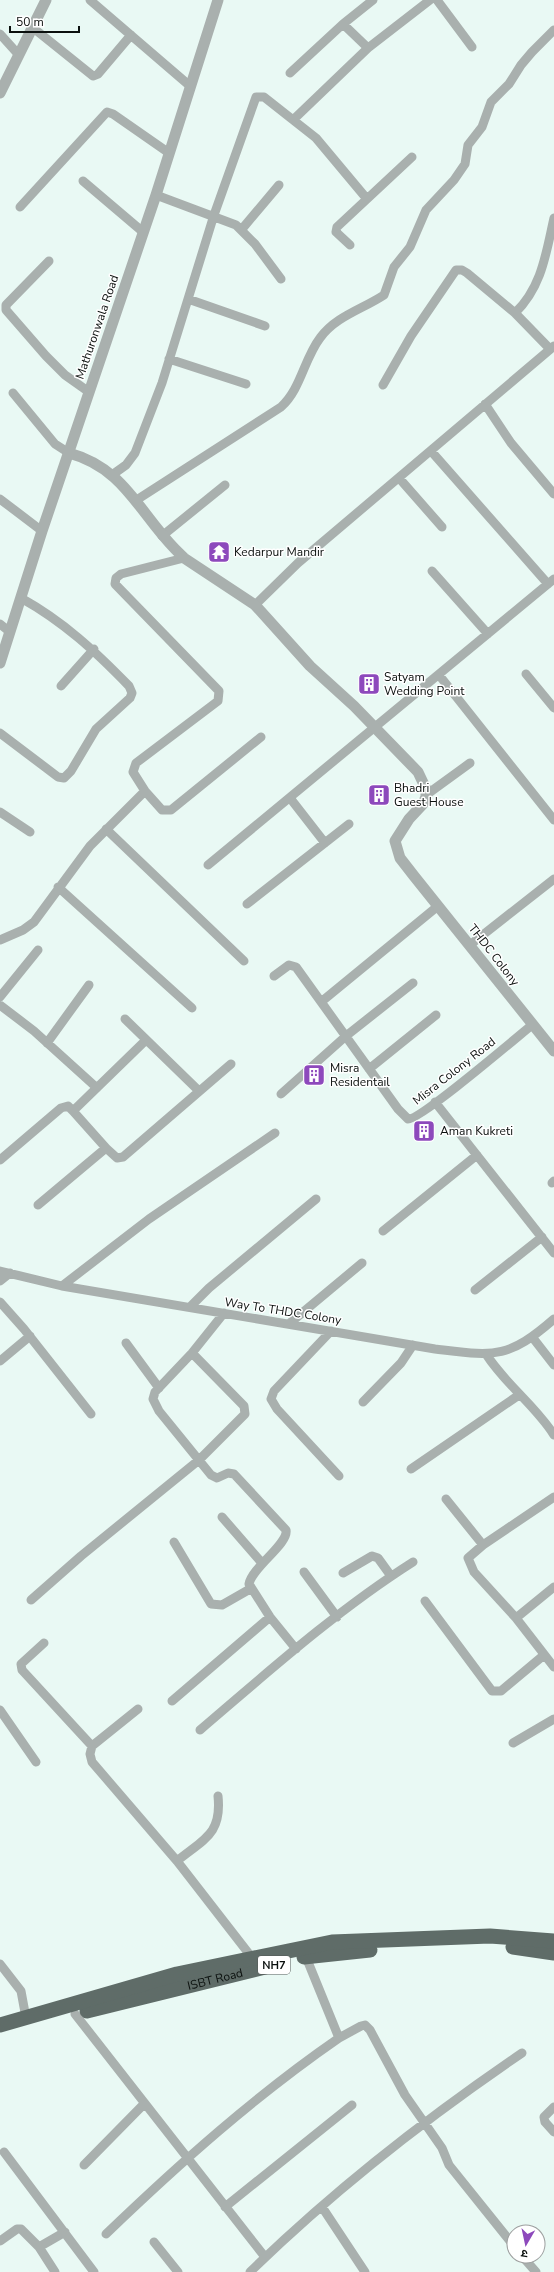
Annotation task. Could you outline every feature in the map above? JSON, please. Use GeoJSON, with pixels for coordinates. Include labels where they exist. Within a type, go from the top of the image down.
{"type":"FeatureCollection","features":[{"type":"Feature","properties":{"kind":"highway","name":"NH7"},"geometry":{"type":"LineString","coordinates":[[0,2025],[178,1974],[332,1942],[490,1936],[554,1941]]}},
{"type":"Feature","properties":{"kind":"highway","name":"ISBT Road"},"geometry":{"type":"LineString","coordinates":[[0,2034],[306,1957],[408,1946],[513,1947],[554,1953]]}},
{"type":"Feature","properties":{"kind":"street"},"geometry":{"type":"LineString","coordinates":[[0,93],[46,0]]}},
{"type":"Feature","properties":{"kind":"street"},"geometry":{"type":"LineString","coordinates":[[90,0],[190,86]]}},
{"type":"Feature","properties":{"kind":"street","name":"Mathuronwala Road"},"geometry":{"type":"LineString","coordinates":[[0,663],[42,531],[156,195],[218,0]]}},
{"type":"Feature","properties":{"kind":"street"},"geometry":{"type":"LineString","coordinates":[[290,73],[343,24],[373,0]]}},
{"type":"Feature","properties":{"kind":"street"},"geometry":{"type":"LineString","coordinates":[[294,119],[368,48],[430,0]]}},
{"type":"Feature","properties":{"kind":"street"},"geometry":{"type":"LineString","coordinates":[[437,0],[472,47]]}},
{"type":"Feature","properties":{"kind":"street"},"geometry":{"type":"LineString","coordinates":[[343,24],[368,48]]}},
{"type":"Feature","properties":{"kind":"street"},"geometry":{"type":"LineString","coordinates":[[32,27],[93,76],[98,74],[131,35]]}},
{"type":"Feature","properties":{"kind":"street"},"geometry":{"type":"LineString","coordinates":[[135,501],[281,407],[292,392],[311,352],[324,333],[353,311],[384,295],[394,267],[410,247],[426,210],[454,180],[465,164],[468,145],[482,126],[491,102],[509,84],[526,58],[554,30]]}},
{"type":"Feature","properties":{"kind":"street"},"geometry":{"type":"LineString","coordinates":[[0,34],[18,54]]}},
{"type":"Feature","properties":{"kind":"street"},"geometry":{"type":"LineString","coordinates":[[112,475],[126,465],[135,453],[169,359],[214,215],[256,97],[264,98],[294,119],[316,138],[367,199]]}},
{"type":"Feature","properties":{"kind":"street"},"geometry":{"type":"LineString","coordinates":[[20,207],[107,112],[113,114],[169,153]]}},
{"type":"Feature","properties":{"kind":"street"},"geometry":{"type":"LineString","coordinates":[[350,245],[336,232],[336,229],[412,157]]}},
{"type":"Feature","properties":{"kind":"street"},"geometry":{"type":"LineString","coordinates":[[83,181],[143,232]]}},
{"type":"Feature","properties":{"kind":"street"},"geometry":{"type":"LineString","coordinates":[[242,230],[279,185]]}},
{"type":"Feature","properties":{"kind":"street"},"geometry":{"type":"LineString","coordinates":[[156,195],[228,220],[242,230],[281,279]]}},
{"type":"Feature","properties":{"kind":"street"},"geometry":{"type":"LineString","coordinates":[[515,313],[525,304],[536,286],[554,218]]}},
{"type":"Feature","properties":{"kind":"street"},"geometry":{"type":"LineString","coordinates":[[49,261],[6,305],[6,310],[46,356],[65,375],[89,392]]}},
{"type":"Feature","properties":{"kind":"street"},"geometry":{"type":"LineString","coordinates":[[255,605],[298,563],[552,348],[515,313],[467,273],[462,270],[456,270],[411,336],[383,385]]}},
{"type":"Feature","properties":{"kind":"street"},"geometry":{"type":"LineString","coordinates":[[188,299],[265,326]]}},
{"type":"Feature","properties":{"kind":"street"},"geometry":{"type":"LineString","coordinates":[[169,359],[246,384]]}},
{"type":"Feature","properties":{"kind":"street"},"geometry":{"type":"LineString","coordinates":[[13,393],[55,444],[69,453],[96,463],[112,475],[135,501],[162,536],[184,558],[255,605],[310,666],[374,726],[418,772],[426,789],[426,795]]}},
{"type":"Feature","properties":{"kind":"street"},"geometry":{"type":"LineString","coordinates":[[485,404],[511,443],[554,494]]}},
{"type":"Feature","properties":{"kind":"street"},"geometry":{"type":"LineString","coordinates":[[208,865],[290,798],[374,726],[439,675],[551,582],[431,451]]}},
{"type":"Feature","properties":{"kind":"street"},"geometry":{"type":"LineString","coordinates":[[399,478],[442,527]]}},
{"type":"Feature","properties":{"kind":"street"},"geometry":{"type":"LineString","coordinates":[[162,536],[225,484]]}},
{"type":"Feature","properties":{"kind":"street"},"geometry":{"type":"LineString","coordinates":[[0,499],[42,531]]}},
{"type":"Feature","properties":{"kind":"street"},"geometry":{"type":"LineString","coordinates":[[184,558],[121,574],[115,581],[117,587],[219,691],[218,701],[134,766],[133,772],[145,791],[162,810],[171,810],[261,737]]}},
{"type":"Feature","properties":{"kind":"street"},"geometry":{"type":"LineString","coordinates":[[432,571],[488,634]]}},
{"type":"Feature","properties":{"kind":"street"},"geometry":{"type":"LineString","coordinates":[[0,733],[58,777],[62,778],[68,775],[96,729],[130,698],[132,693],[129,686],[94,649],[51,615],[21,598]]}},
{"type":"Feature","properties":{"kind":"street"},"geometry":{"type":"LineString","coordinates":[[0,624],[10,632]]}},
{"type":"Feature","properties":{"kind":"street"},"geometry":{"type":"LineString","coordinates":[[61,686],[94,649]]}},
{"type":"Feature","properties":{"kind":"street"},"geometry":{"type":"LineString","coordinates":[[526,674],[554,708]]}},
{"type":"Feature","properties":{"kind":"street"},"geometry":{"type":"LineString","coordinates":[[439,675],[554,820]]}},
{"type":"Feature","properties":{"kind":"street"},"geometry":{"type":"LineString","coordinates":[[426,795],[470,763]]}},
{"type":"Feature","properties":{"kind":"street"},"geometry":{"type":"LineString","coordinates":[[0,940],[30,926],[58,887],[106,829],[145,791]]}},
{"type":"Feature","properties":{"kind":"street","name":"THDC Colony"},"geometry":{"type":"LineString","coordinates":[[426,795],[423,804],[408,819],[395,841],[400,858],[554,1051]]}},
{"type":"Feature","properties":{"kind":"street"},"geometry":{"type":"LineString","coordinates":[[290,798],[326,843]]}},
{"type":"Feature","properties":{"kind":"street"},"geometry":{"type":"LineString","coordinates":[[0,812],[30,832]]}},
{"type":"Feature","properties":{"kind":"street"},"geometry":{"type":"LineString","coordinates":[[247,904],[349,824]]}},
{"type":"Feature","properties":{"kind":"street"},"geometry":{"type":"LineString","coordinates":[[106,829],[244,961]]}},
{"type":"Feature","properties":{"kind":"street"},"geometry":{"type":"LineString","coordinates":[[470,945],[554,879]]}},
{"type":"Feature","properties":{"kind":"street"},"geometry":{"type":"LineString","coordinates":[[58,887],[192,1008]]}},
{"type":"Feature","properties":{"kind":"street"},"geometry":{"type":"LineString","coordinates":[[321,1002],[438,906]]}},
{"type":"Feature","properties":{"kind":"street"},"geometry":{"type":"LineString","coordinates":[[0,997],[38,950]]}},
{"type":"Feature","properties":{"kind":"street","name":"Misra Colony Road"},"geometry":{"type":"LineString","coordinates":[[274,976],[289,965],[294,965],[369,1069],[408,1119],[414,1118],[436,1102],[532,1025]]}},
{"type":"Feature","properties":{"kind":"street"},"geometry":{"type":"LineString","coordinates":[[281,1094],[346,1036],[413,983]]}},
{"type":"Feature","properties":{"kind":"street"},"geometry":{"type":"LineString","coordinates":[[47,1043],[89,985]]}},
{"type":"Feature","properties":{"kind":"street"},"geometry":{"type":"LineString","coordinates":[[0,1005],[47,1043],[97,1088]]}},
{"type":"Feature","properties":{"kind":"street"},"geometry":{"type":"LineString","coordinates":[[369,1069],[436,1015]]}},
{"type":"Feature","properties":{"kind":"street"},"geometry":{"type":"LineString","coordinates":[[125,1019],[199,1091]]}},
{"type":"Feature","properties":{"kind":"street"},"geometry":{"type":"LineString","coordinates":[[73,1111],[146,1040]]}},
{"type":"Feature","properties":{"kind":"street"},"geometry":{"type":"LineString","coordinates":[[0,1160],[61,1108],[68,1106],[106,1148],[117,1158],[123,1157],[231,1064]]}},
{"type":"Feature","properties":{"kind":"street"},"geometry":{"type":"LineString","coordinates":[[436,1102],[554,1253]]}},
{"type":"Feature","properties":{"kind":"street"},"geometry":{"type":"LineString","coordinates":[[62,1286],[143,1224],[275,1133]]}},
{"type":"Feature","properties":{"kind":"street"},"geometry":{"type":"LineString","coordinates":[[38,1205],[106,1148]]}},
{"type":"Feature","properties":{"kind":"street"},"geometry":{"type":"LineString","coordinates":[[383,1231],[477,1155]]}},
{"type":"Feature","properties":{"kind":"street"},"geometry":{"type":"LineString","coordinates":[[191,1306],[209,1288],[316,1199]]}},
{"type":"Feature","properties":{"kind":"street"},"geometry":{"type":"LineString","coordinates":[[475,1290],[542,1237]]}},
{"type":"Feature","properties":{"kind":"street"},"geometry":{"type":"LineString","coordinates":[[290,1323],[362,1264]]}},
{"type":"Feature","properties":{"kind":"street","name":"Way To THDC Colony"},"geometry":{"type":"LineString","coordinates":[[0,1271],[62,1286],[191,1306],[413,1345],[486,1354],[514,1348],[533,1338],[554,1319]]}},
{"type":"Feature","properties":{"kind":"street"},"geometry":{"type":"LineString","coordinates":[[0,1281],[10,1273]]}},
{"type":"Feature","properties":{"kind":"street"},"geometry":{"type":"LineString","coordinates":[[0,1302],[30,1336],[90,1414]]}},
{"type":"Feature","properties":{"kind":"street"},"geometry":{"type":"LineString","coordinates":[[224,1313],[192,1353],[159,1388],[153,1396],[154,1404],[213,1477],[217,1478],[230,1473],[234,1474],[286,1530],[285,1539],[262,1563],[249,1580],[250,1589],[296,1649]]}},
{"type":"Feature","properties":{"kind":"street"},"geometry":{"type":"LineString","coordinates":[[331,1331],[274,1391],[271,1399],[277,1409],[339,1476]]}},
{"type":"Feature","properties":{"kind":"street"},"geometry":{"type":"LineString","coordinates":[[0,1362],[30,1336]]}},
{"type":"Feature","properties":{"kind":"street"},"geometry":{"type":"LineString","coordinates":[[533,1338],[554,1365]]}},
{"type":"Feature","properties":{"kind":"street"},"geometry":{"type":"LineString","coordinates":[[126,1343],[159,1388]]}},
{"type":"Feature","properties":{"kind":"street"},"geometry":{"type":"LineString","coordinates":[[363,1402],[401,1363],[413,1345]]}},
{"type":"Feature","properties":{"kind":"street"},"geometry":{"type":"LineString","coordinates":[[31,1600],[81,1556],[199,1460],[245,1414],[246,1410],[192,1353]]}},
{"type":"Feature","properties":{"kind":"street"},"geometry":{"type":"LineString","coordinates":[[486,1354],[519,1395],[542,1418],[554,1435]]}},
{"type":"Feature","properties":{"kind":"street"},"geometry":{"type":"LineString","coordinates":[[411,1469],[519,1395]]}},
{"type":"Feature","properties":{"kind":"street"},"geometry":{"type":"LineString","coordinates":[[554,1497],[483,1545],[468,1558],[470,1566],[516,1618],[554,1667]]}},
{"type":"Feature","properties":{"kind":"street"},"geometry":{"type":"LineString","coordinates":[[446,1499],[483,1545]]}},
{"type":"Feature","properties":{"kind":"street"},"geometry":{"type":"LineString","coordinates":[[222,1517],[262,1563]]}},
{"type":"Feature","properties":{"kind":"street"},"geometry":{"type":"LineString","coordinates":[[174,1542],[211,1604],[222,1604],[250,1589]]}},
{"type":"Feature","properties":{"kind":"street"},"geometry":{"type":"LineString","coordinates":[[343,1573],[372,1556],[378,1558],[391,1576]]}},
{"type":"Feature","properties":{"kind":"street"},"geometry":{"type":"LineString","coordinates":[[200,1730],[296,1649],[391,1576],[412,1562]]}},
{"type":"Feature","properties":{"kind":"street"},"geometry":{"type":"LineString","coordinates":[[304,1572],[337,1617]]}},
{"type":"Feature","properties":{"kind":"street"},"geometry":{"type":"LineString","coordinates":[[516,1618],[554,1587]]}},
{"type":"Feature","properties":{"kind":"street"},"geometry":{"type":"LineString","coordinates":[[425,1601],[494,1692],[501,1691],[544,1655]]}},
{"type":"Feature","properties":{"kind":"street"},"geometry":{"type":"LineString","coordinates":[[172,1702],[270,1617]]}},
{"type":"Feature","properties":{"kind":"street"},"geometry":{"type":"LineString","coordinates":[[44,1643],[21,1664],[22,1670],[92,1746]]}},
{"type":"Feature","properties":{"kind":"street"},"geometry":{"type":"LineString","coordinates":[[138,1709],[92,1746],[90,1754],[92,1762],[178,1861],[254,1959]]}},
{"type":"Feature","properties":{"kind":"street"},"geometry":{"type":"LineString","coordinates":[[0,1711],[36,1762]]}},
{"type":"Feature","properties":{"kind":"street"},"geometry":{"type":"LineString","coordinates":[[513,1743],[554,1719]]}},
{"type":"Feature","properties":{"kind":"street"},"geometry":{"type":"LineString","coordinates":[[178,1861],[214,1830],[220,1810],[218,1796]]}},
{"type":"Feature","properties":{"kind":"street"},"geometry":{"type":"LineString","coordinates":[[306,1957],[339,2038]]}},
{"type":"Feature","properties":{"kind":"street"},"geometry":{"type":"LineString","coordinates":[[0,1964],[21,1991],[26,2018]]}},
{"type":"Feature","properties":{"kind":"street"},"geometry":{"type":"LineString","coordinates":[[75,2014],[225,2208],[265,2257]]}},
{"type":"Feature","properties":{"kind":"street"},"geometry":{"type":"LineString","coordinates":[[106,2234],[187,2157],[271,2086],[339,2038],[360,2026],[367,2026],[374,2035],[405,2095],[442,2148],[451,2168],[506,2236]]}},
{"type":"Feature","properties":{"kind":"street"},"geometry":{"type":"LineString","coordinates":[[250,2272],[341,2188],[424,2123],[522,2053]]}},
{"type":"Feature","properties":{"kind":"street"},"geometry":{"type":"LineString","coordinates":[[84,2165],[144,2104]]}},
{"type":"Feature","properties":{"kind":"street"},"geometry":{"type":"LineString","coordinates":[[225,2208],[352,2105]]}},
{"type":"Feature","properties":{"kind":"street"},"geometry":{"type":"LineString","coordinates":[[554,2108],[544,2117],[545,2122],[554,2132]]}},
{"type":"Feature","properties":{"kind":"street"},"geometry":{"type":"LineString","coordinates":[[4,2152],[94,2272]]}},
{"type":"Feature","properties":{"kind":"street"},"geometry":{"type":"LineString","coordinates":[[322,2207],[365,2272]]}},
{"type":"Feature","properties":{"kind":"street"},"geometry":{"type":"LineString","coordinates":[[0,2241],[17,2229],[21,2229],[39,2247],[55,2272]]}},
{"type":"Feature","properties":{"kind":"street"},"geometry":{"type":"LineString","coordinates":[[39,2247],[65,2232]]}},
{"type":"Feature","properties":{"kind":"street"},"geometry":{"type":"LineString","coordinates":[[154,2242],[178,2272]]}},
{"type":"Feature","properties":{"kind":"street"},"geometry":{"type":"LineString","coordinates":[[529,2264],[536,2272]]}},
{"type":"Feature","properties":{"kind":"place","name":"Kedarpur Mandir"},"geometry":{"type":"Point","coordinates":[219,552]}},
{"type":"Feature","properties":{"kind":"place","name":"Satyam Wedding Point"},"geometry":{"type":"Point","coordinates":[369,684]}},
{"type":"Feature","properties":{"kind":"place","name":"Bhadri Guest House"},"geometry":{"type":"Point","coordinates":[379,795]}},
{"type":"Feature","properties":{"kind":"place","name":"Misra Residentail"},"geometry":{"type":"Point","coordinates":[314,1075]}},
{"type":"Feature","properties":{"kind":"place","name":"Aman Kukreti"},"geometry":{"type":"Point","coordinates":[424,1131]}}]}
